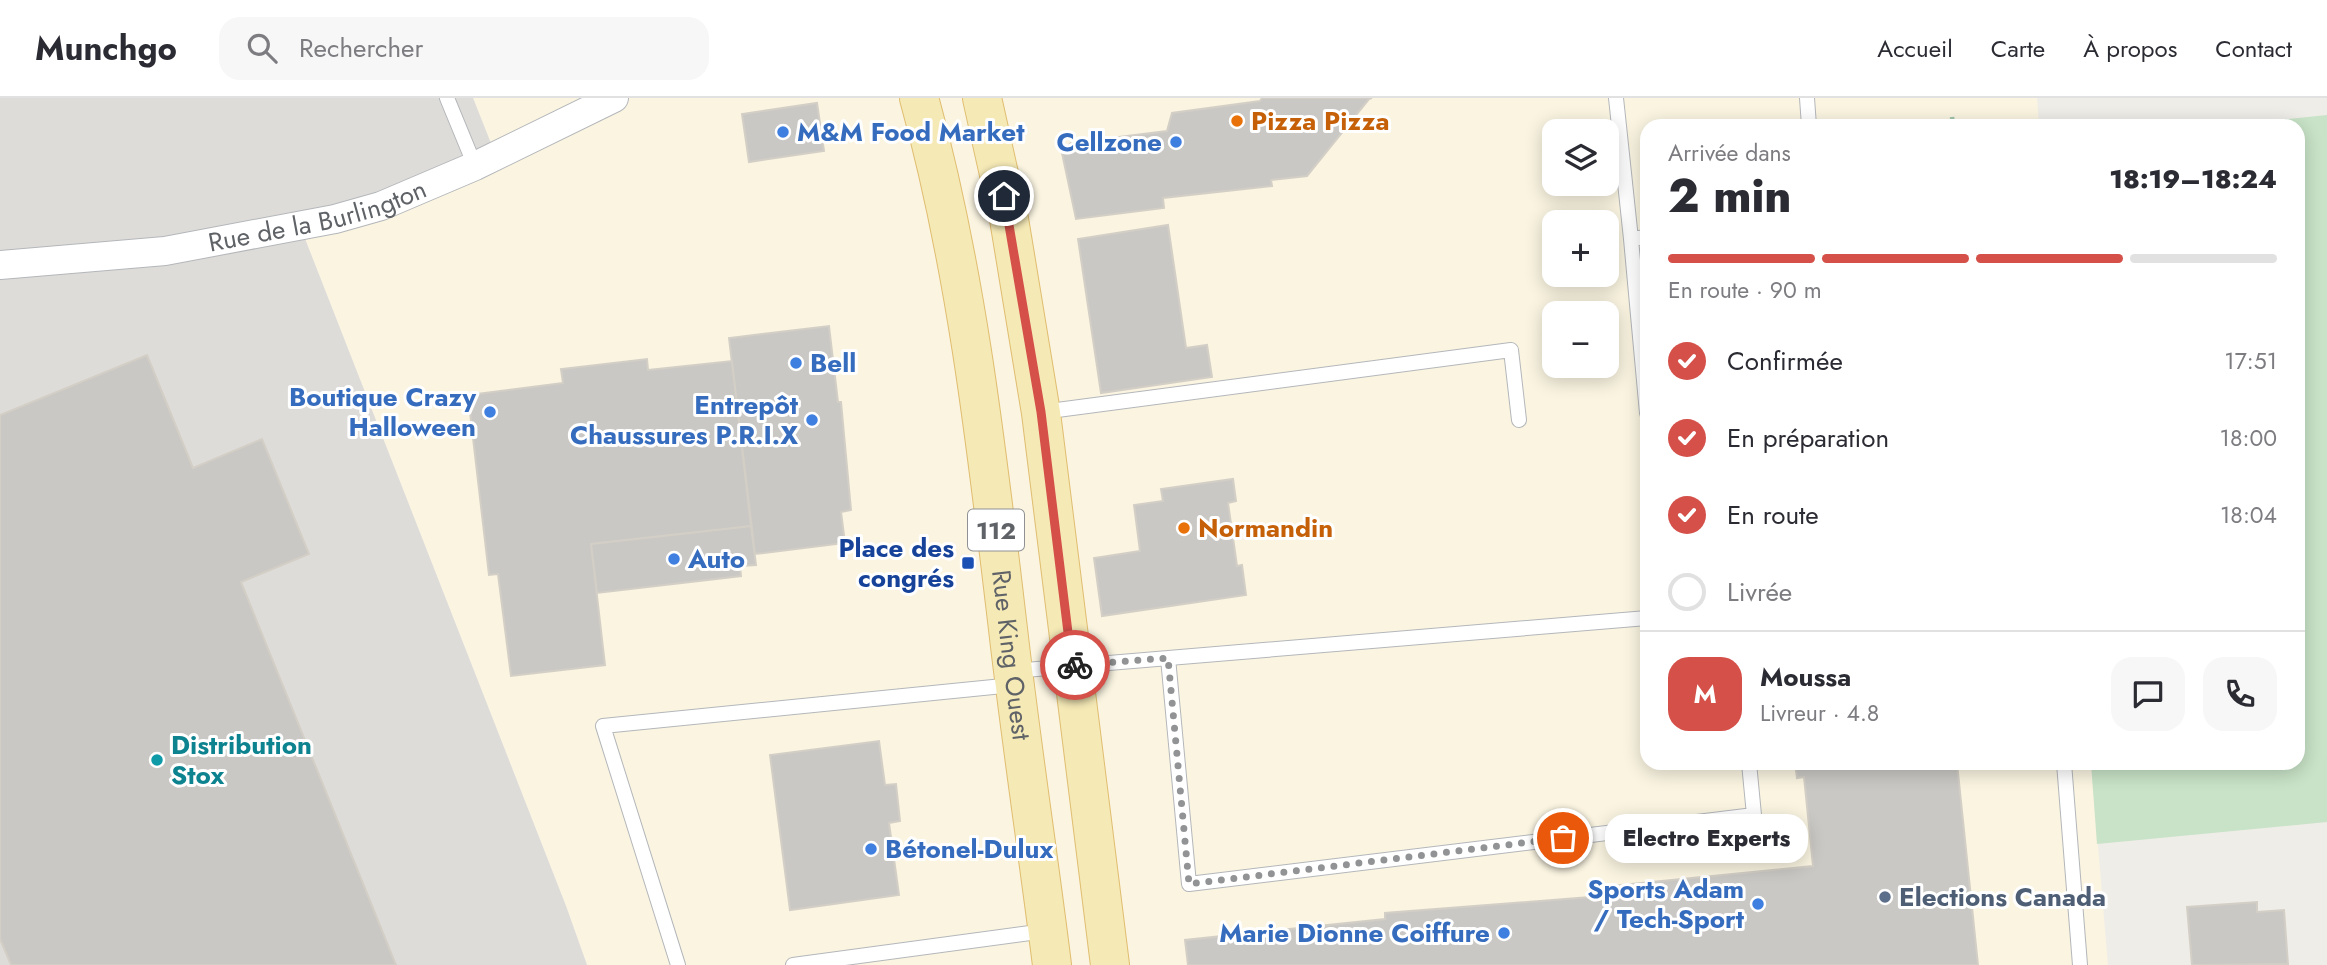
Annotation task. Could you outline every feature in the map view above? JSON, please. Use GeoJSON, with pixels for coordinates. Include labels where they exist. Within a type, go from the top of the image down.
{"type":"FeatureCollection","features":[{"type":"Feature","properties":{"kind":"main road","name":"Rue King Ouest"},"geometry":{"type":"LineString","coordinates":[[919,98],[942,195],[969,334],[988,458],[1050,948]]}},
{"type":"Feature","properties":{"kind":"main road","name":"112"},"geometry":{"type":"LineString","coordinates":[[982,98],[1009,219],[1041,412],[1111,965]]}},
{"type":"Feature","properties":{"kind":"street","name":"Rue de la Burlington"},"geometry":{"type":"LineString","coordinates":[[0,265],[165,251],[335,219],[381,206],[475,166],[614,98]]}},
{"type":"Feature","properties":{"kind":"lane"},"geometry":{"type":"LineString","coordinates":[[447,98],[475,166]]}},
{"type":"Feature","properties":{"kind":"lane"},"geometry":{"type":"LineString","coordinates":[[1616,98],[1640,332]]}},
{"type":"Feature","properties":{"kind":"lane"},"geometry":{"type":"LineString","coordinates":[[1807,98],[1809,119]]}},
{"type":"Feature","properties":{"kind":"lane"},"geometry":{"type":"LineString","coordinates":[[1632,239],[1640,238]]}},
{"type":"Feature","properties":{"kind":"lane"},"geometry":{"type":"LineString","coordinates":[[1041,412],[1511,350],[1519,420]]}},
{"type":"Feature","properties":{"kind":"lane"},"geometry":{"type":"LineString","coordinates":[[678,965],[603,726],[1014,678],[1072,665],[1640,619]]}},
{"type":"Feature","properties":{"kind":"lane"},"geometry":{"type":"LineString","coordinates":[[1168,658],[1189,884],[1754,815],[1750,770]]}},
{"type":"Feature","properties":{"kind":"lane"},"geometry":{"type":"LineString","coordinates":[[2065,770],[2080,965]]}},
{"type":"Feature","properties":{"kind":"lane"},"geometry":{"type":"LineString","coordinates":[[793,965],[1050,948]]}},
{"type":"Feature","properties":{"kind":"shaded area"},"geometry":{"type":"Polygon","coordinates":[[[0,98],[473,98],[496,156],[300,226],[587,965],[0,965],[0,98]]]}},
{"type":"Feature","properties":{"kind":"shaded area"},"geometry":{"type":"Polygon","coordinates":[[[473,98],[2037,98],[2038,119],[1640,119],[1640,770],[2092,770],[2108,965],[587,965],[300,226],[496,156],[473,98]]]}},
{"type":"Feature","properties":{"kind":"green space"},"geometry":{"type":"Polygon","coordinates":[[[2327,115],[2327,822],[2097,844],[2092,770],[2305,770],[2305,119],[2289,119],[2327,115]]]}},
{"type":"Feature","properties":{"kind":"building"},"geometry":{"type":"Polygon","coordinates":[[[1262,98],[1372,98],[1307,176],[1271,180],[1272,186],[1163,198],[1164,208],[1076,219],[1062,153],[1071,143],[1167,131],[1172,113],[1260,101],[1262,98]]]}},
{"type":"Feature","properties":{"kind":"building","name":"M&M Food Market"},"geometry":{"type":"Polygon","coordinates":[[[817,103],[824,151],[749,162],[742,114],[817,103]]]}},
{"type":"Feature","properties":{"kind":"building"},"geometry":{"type":"Polygon","coordinates":[[[1168,225],[1186,348],[1207,345],[1212,377],[1101,393],[1078,239],[1168,225]]]}},
{"type":"Feature","properties":{"kind":"building"},"geometry":{"type":"Polygon","coordinates":[[[829,326],[838,402],[841,402],[851,510],[841,512],[845,543],[755,554],[729,338],[829,326]]]}},
{"type":"Feature","properties":{"kind":"building","name":"Distribution Stox"},"geometry":{"type":"Polygon","coordinates":[[[147,355],[193,468],[262,439],[309,554],[241,582],[396,965],[11,965],[0,939],[0,415],[147,355]]]}},
{"type":"Feature","properties":{"kind":"building"},"geometry":{"type":"Polygon","coordinates":[[[647,359],[648,370],[732,361],[751,526],[591,544],[605,665],[511,676],[498,574],[489,575],[468,395],[563,383],[561,369],[647,359]]]}},
{"type":"Feature","properties":{"kind":"building","name":"Normandin"},"geometry":{"type":"Polygon","coordinates":[[[1233,479],[1236,501],[1228,503],[1237,566],[1242,565],[1246,595],[1102,616],[1094,558],[1140,551],[1134,505],[1163,501],[1161,489],[1233,479]]]}},
{"type":"Feature","properties":{"kind":"building","name":"Auto"},"geometry":{"type":"Polygon","coordinates":[[[751,526],[756,565],[740,566],[741,576],[597,593],[591,544],[751,526]]]}},
{"type":"Feature","properties":{"kind":"building"},"geometry":{"type":"Polygon","coordinates":[[[879,741],[885,785],[896,784],[900,821],[889,823],[899,895],[790,910],[770,755],[879,741]]]}},
{"type":"Feature","properties":{"kind":"building"},"geometry":{"type":"Polygon","coordinates":[[[1796,770],[1958,770],[1978,965],[1188,965],[1185,940],[1385,919],[1385,913],[1603,896],[1602,887],[1813,866],[1804,777],[1797,778],[1796,770]]]}},
{"type":"Feature","properties":{"kind":"building"},"geometry":{"type":"Polygon","coordinates":[[[2257,902],[2257,912],[2284,910],[2288,964],[2192,965],[2187,907],[2257,902]]]}},
{"type":"Feature","properties":{"kind":"way so far"},"geometry":{"type":"LineString","coordinates":[[1075,665],[1168,658],[1189,884],[1563,838]]}},
{"type":"Feature","properties":{"kind":"place","name":"Pizza Pizza"},"geometry":{"type":"Point","coordinates":[1237,121]}},
{"type":"Feature","properties":{"kind":"place","name":"M&M Food Market"},"geometry":{"type":"Point","coordinates":[783,132]}},
{"type":"Feature","properties":{"kind":"place","name":"Cellzone"},"geometry":{"type":"Point","coordinates":[1176,142]}},
{"type":"Feature","properties":{"kind":"place","name":"Bell"},"geometry":{"type":"Point","coordinates":[796,363]}},
{"type":"Feature","properties":{"kind":"place","name":"Boutique Crazy Halloween"},"geometry":{"type":"Point","coordinates":[490,412]}},
{"type":"Feature","properties":{"kind":"place","name":"Entrepôt Chaussures P.R.I.X"},"geometry":{"type":"Point","coordinates":[812,420]}},
{"type":"Feature","properties":{"kind":"place","name":"Normandin"},"geometry":{"type":"Point","coordinates":[1184,528]}},
{"type":"Feature","properties":{"kind":"place","name":"Auto"},"geometry":{"type":"Point","coordinates":[674,559]}},
{"type":"Feature","properties":{"kind":"place","name":"Place des congrés"},"geometry":{"type":"Point","coordinates":[968,563]}},
{"type":"Feature","properties":{"kind":"place","name":"Distribution Stox"},"geometry":{"type":"Point","coordinates":[157,760]}},
{"type":"Feature","properties":{"kind":"place","name":"Electro Experts"},"geometry":{"type":"Point","coordinates":[1563,838]}},
{"type":"Feature","properties":{"kind":"place","name":"Bétonel-Dulux"},"geometry":{"type":"Point","coordinates":[871,849]}},
{"type":"Feature","properties":{"kind":"place","name":"Elections Canada"},"geometry":{"type":"Point","coordinates":[1885,897]}},
{"type":"Feature","properties":{"kind":"place","name":"Sports Adam / Tech-Sport"},"geometry":{"type":"Point","coordinates":[1758,904]}},
{"type":"Feature","properties":{"kind":"place","name":"Marie Dionne Coiffure"},"geometry":{"type":"Point","coordinates":[1504,933]}},
{"type":"Feature","properties":{"kind":"route"},"geometry":{"type":"LineString","coordinates":[[1004,196],[1041,412],[1072,665],[1075,665]]}}]}
